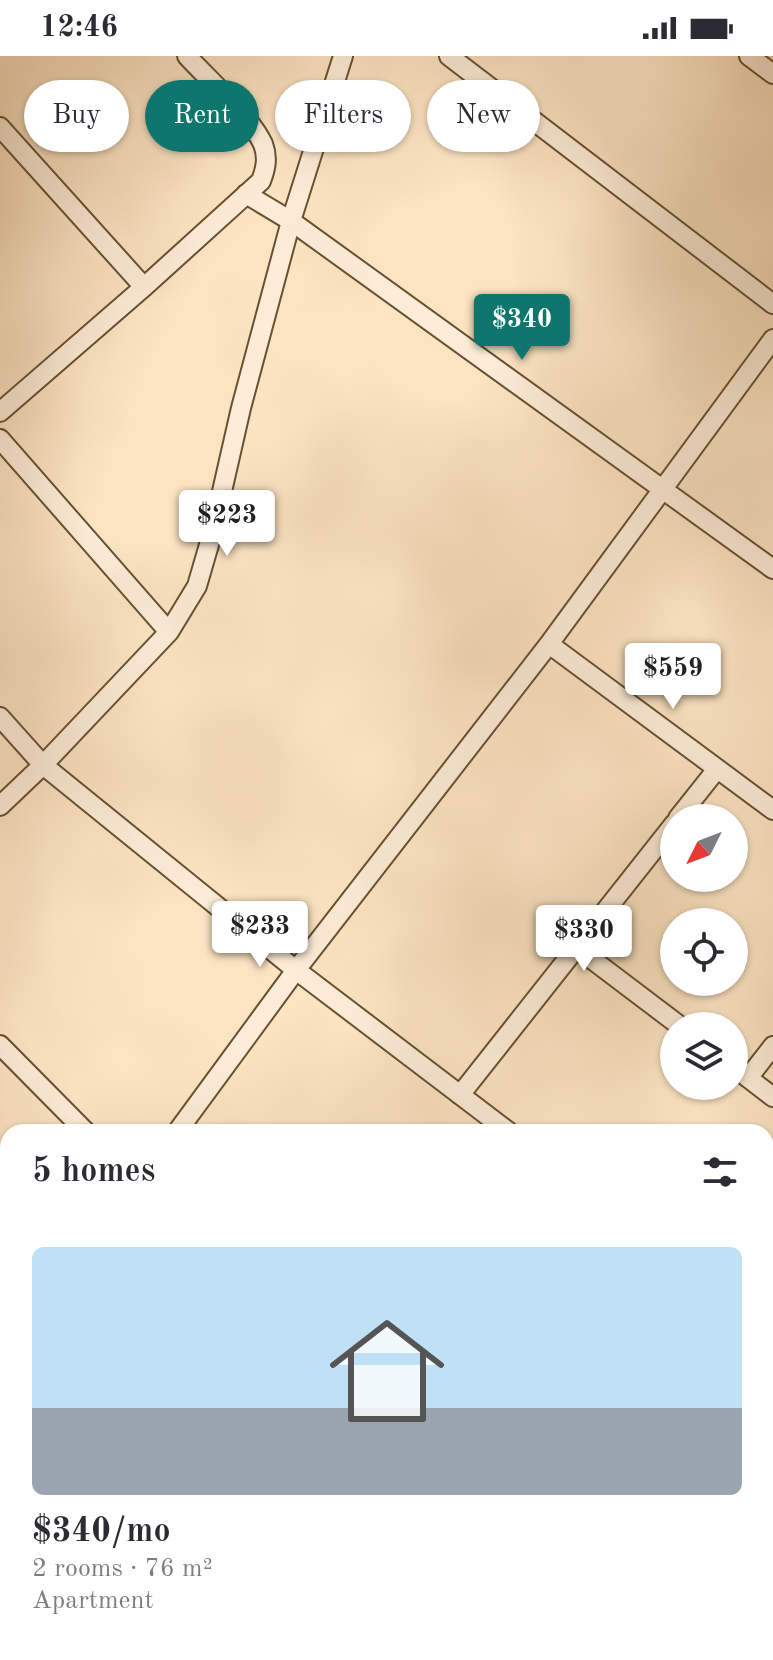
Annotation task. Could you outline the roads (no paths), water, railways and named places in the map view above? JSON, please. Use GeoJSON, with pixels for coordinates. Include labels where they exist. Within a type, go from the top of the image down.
{"type":"FeatureCollection","features":[{"type":"Feature","properties":{"kind":"street"},"geometry":{"type":"LineString","coordinates":[[0,412],[261,181],[265,170],[264,145],[255,130],[187,56]]}},
{"type":"Feature","properties":{"kind":"street"},"geometry":{"type":"LineString","coordinates":[[0,806],[169,632],[197,586],[291,221],[343,56]]}},
{"type":"Feature","properties":{"kind":"street"},"geometry":{"type":"LineString","coordinates":[[449,56],[773,304]]}},
{"type":"Feature","properties":{"kind":"street"},"geometry":{"type":"LineString","coordinates":[[749,56],[773,74]]}},
{"type":"Feature","properties":{"kind":"street"},"geometry":{"type":"LineString","coordinates":[[0,127],[144,287]]}},
{"type":"Feature","properties":{"kind":"street"},"geometry":{"type":"LineString","coordinates":[[246,194],[291,221],[773,569]]}},
{"type":"Feature","properties":{"kind":"street"},"geometry":{"type":"LineString","coordinates":[[183,1124],[296,970],[549,644],[773,339]]}},
{"type":"Feature","properties":{"kind":"street"},"geometry":{"type":"LineString","coordinates":[[0,439],[169,632]]}},
{"type":"Feature","properties":{"kind":"street"},"geometry":{"type":"LineString","coordinates":[[549,644],[773,810]]}},
{"type":"Feature","properties":{"kind":"street"},"geometry":{"type":"LineString","coordinates":[[0,717],[43,765],[296,970],[498,1124]]}},
{"type":"Feature","properties":{"kind":"street"},"geometry":{"type":"LineString","coordinates":[[689,804],[717,769]]}},
{"type":"Feature","properties":{"kind":"street"},"geometry":{"type":"LineString","coordinates":[[460,1095],[660,842]]}},
{"type":"Feature","properties":{"kind":"street"},"geometry":{"type":"LineString","coordinates":[[577,948],[662,1012]]}},
{"type":"Feature","properties":{"kind":"street"},"geometry":{"type":"LineString","coordinates":[[0,1045],[78,1124]]}},
{"type":"Feature","properties":{"kind":"street"},"geometry":{"type":"LineString","coordinates":[[748,1067],[773,1046]]}},
{"type":"Feature","properties":{"kind":"street"},"geometry":{"type":"LineString","coordinates":[[748,1078],[773,1097]]}}]}
